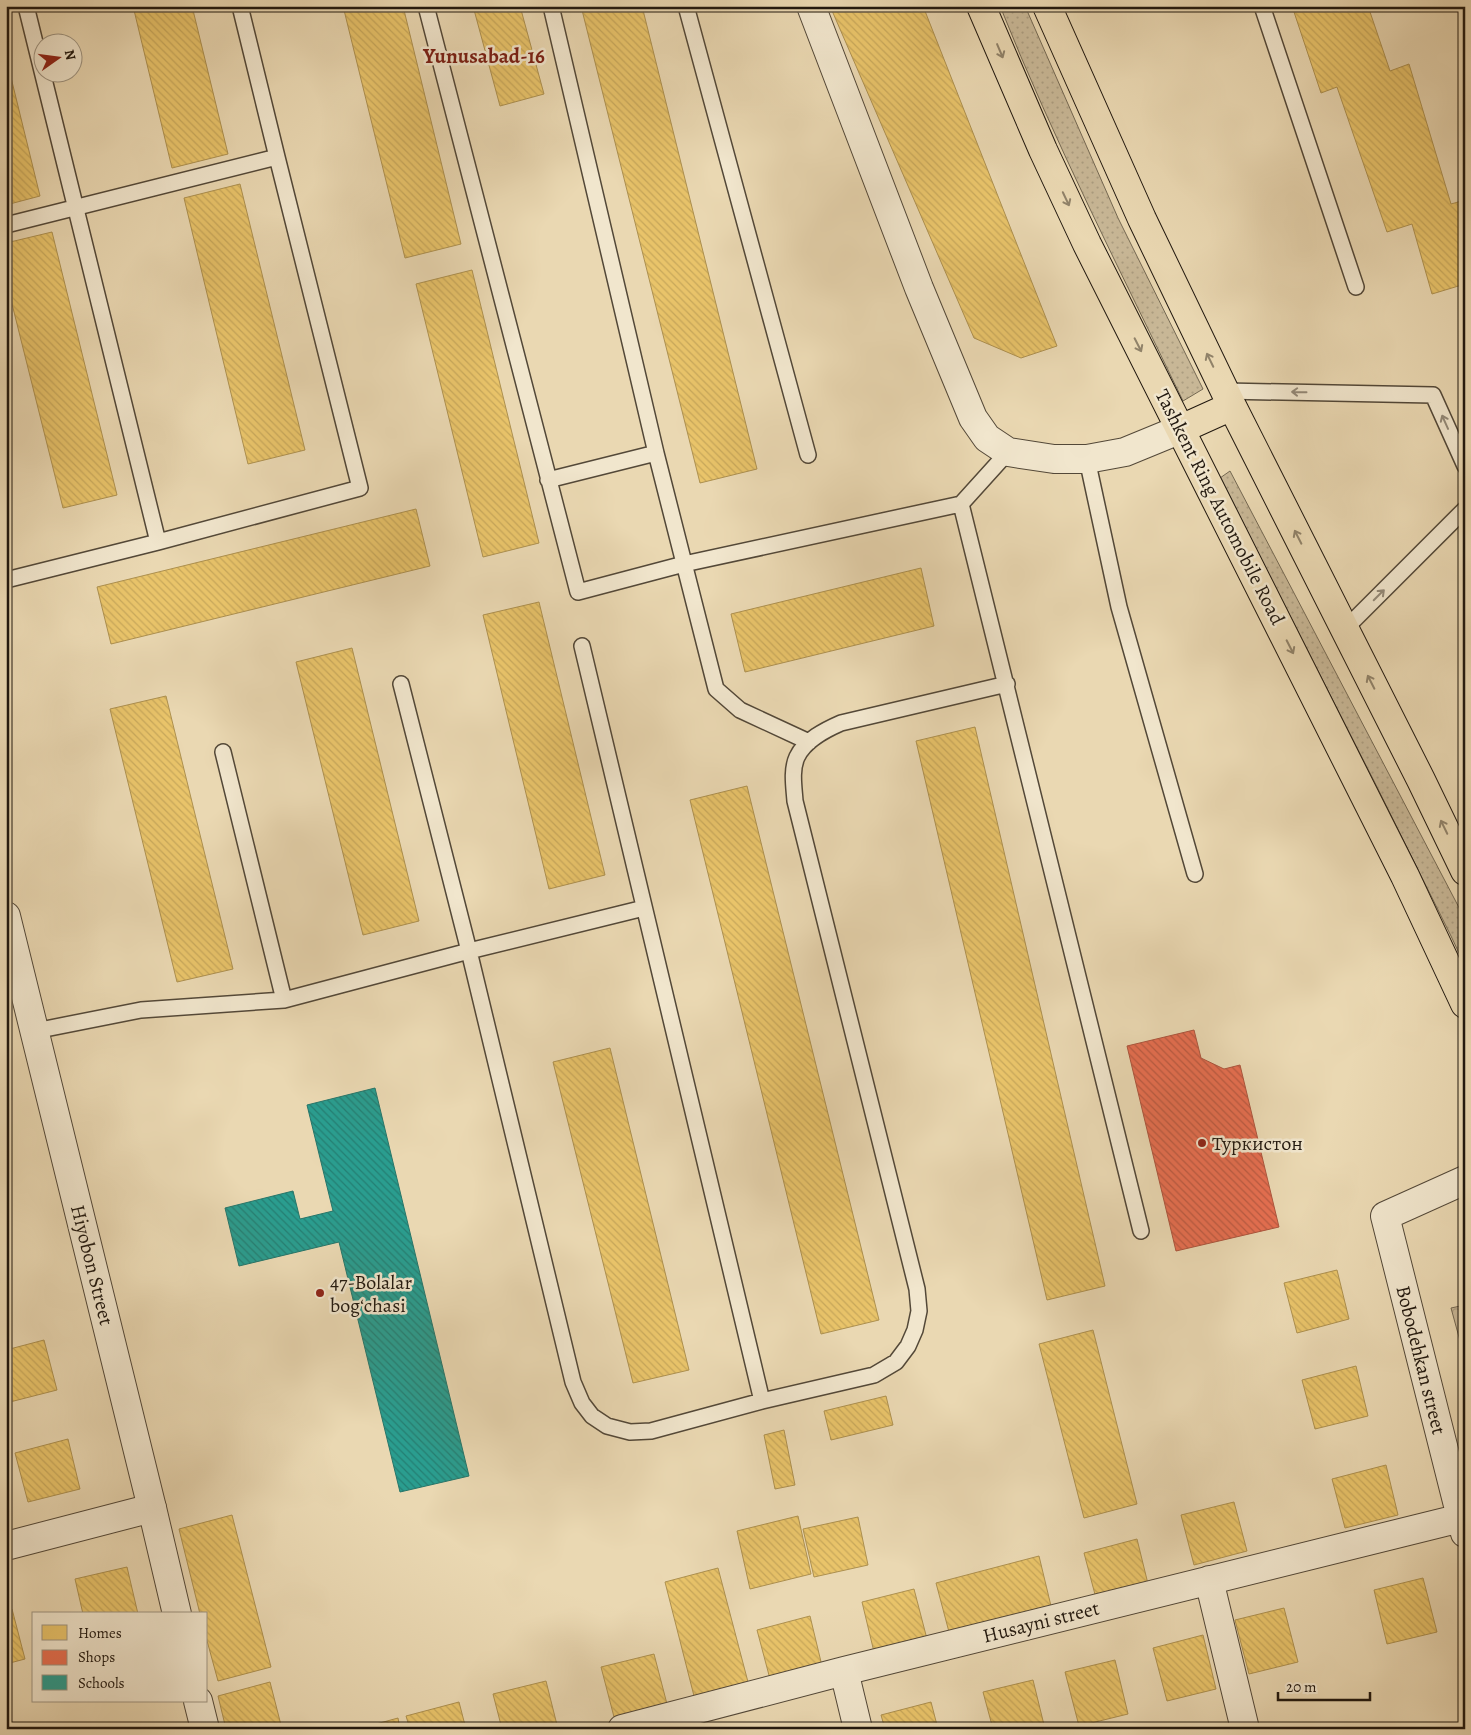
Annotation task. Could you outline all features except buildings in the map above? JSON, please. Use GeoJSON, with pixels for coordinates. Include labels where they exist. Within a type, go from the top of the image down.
{"type":"FeatureCollection","features":[{"type":"Feature","properties":{"kind":"highway","name":"Tashkent Ring Automobile Road"},"geometry":{"type":"LineString","coordinates":[[981,6],[1075,218],[1406,876],[1465,1004]]}},
{"type":"Feature","properties":{"kind":"highway"},"geometry":{"type":"LineString","coordinates":[[1047,6],[1142,219],[1228,399],[1421,780],[1465,871]]}},
{"type":"Feature","properties":{"kind":"highway"},"geometry":{"type":"LineString","coordinates":[[1181,429],[1228,399]]}},
{"type":"Feature","properties":{"kind":"street"},"geometry":{"type":"LineString","coordinates":[[811,6],[920,288],[973,418],[987,438],[1008,452],[1054,459],[1087,460],[1125,452],[1181,429]]}},
{"type":"Feature","properties":{"kind":"street","name":"Hiyobon Street"},"geometry":{"type":"LineString","coordinates":[[6,916],[178,1612]]}},
{"type":"Feature","properties":{"kind":"street","name":"Bobodehkan street"},"geometry":{"type":"LineString","coordinates":[[1464,1522],[1385,1216],[1465,1180]]}},
{"type":"Feature","properties":{"kind":"street"},"geometry":{"type":"LineString","coordinates":[[6,1546],[152,1508]]}},
{"type":"Feature","properties":{"kind":"street","name":"Husayni street"},"geometry":{"type":"LineString","coordinates":[[622,1729],[844,1671],[1209,1580],[1464,1522]]}},
{"type":"Feature","properties":{"kind":"street"},"geometry":{"type":"LineString","coordinates":[[1209,1580],[1244,1729]]}},
{"type":"Feature","properties":{"kind":"street"},"geometry":{"type":"LineString","coordinates":[[844,1671],[858,1729]]}},
{"type":"Feature","properties":{"kind":"street"},"geometry":{"type":"LineString","coordinates":[[198,1702],[205,1729]]}},
{"type":"Feature","properties":{"kind":"lane"},"geometry":{"type":"LineString","coordinates":[[26,6],[158,542]]}},
{"type":"Feature","properties":{"kind":"lane"},"geometry":{"type":"LineString","coordinates":[[6,580],[360,488],[240,6]]}},
{"type":"Feature","properties":{"kind":"lane"},"geometry":{"type":"LineString","coordinates":[[426,6],[578,592],[684,564],[962,504],[1008,452]]}},
{"type":"Feature","properties":{"kind":"lane"},"geometry":{"type":"LineString","coordinates":[[551,6],[656,453],[716,689],[740,710],[809,742]]}},
{"type":"Feature","properties":{"kind":"lane"},"geometry":{"type":"LineString","coordinates":[[686,6],[808,455]]}},
{"type":"Feature","properties":{"kind":"lane"},"geometry":{"type":"LineString","coordinates":[[1262,6],[1356,287]]}},
{"type":"Feature","properties":{"kind":"lane"},"geometry":{"type":"LineString","coordinates":[[6,225],[277,157]]}},
{"type":"Feature","properties":{"kind":"lane"},"geometry":{"type":"LineString","coordinates":[[1228,399],[1433,395],[1465,466]]}},
{"type":"Feature","properties":{"kind":"lane"},"geometry":{"type":"LineString","coordinates":[[548,480],[656,453]]}},
{"type":"Feature","properties":{"kind":"lane"},"geometry":{"type":"LineString","coordinates":[[1087,460],[1119,607],[1195,874]]}},
{"type":"Feature","properties":{"kind":"lane"},"geometry":{"type":"LineString","coordinates":[[962,504],[1141,1231]]}},
{"type":"Feature","properties":{"kind":"lane"},"geometry":{"type":"LineString","coordinates":[[1345,630],[1465,509]]}},
{"type":"Feature","properties":{"kind":"lane"},"geometry":{"type":"LineString","coordinates":[[582,646],[762,1401]]}},
{"type":"Feature","properties":{"kind":"lane"},"geometry":{"type":"LineString","coordinates":[[401,684],[469,951],[573,1382],[582,1403],[592,1416],[607,1426],[630,1432],[651,1431],[762,1401],[874,1376],[896,1362],[908,1346],[919,1311],[918,1289],[795,801],[793,776],[797,757],[809,742],[824,731],[841,724],[1007,684]]}},
{"type":"Feature","properties":{"kind":"lane"},"geometry":{"type":"LineString","coordinates":[[223,752],[284,1000]]}},
{"type":"Feature","properties":{"kind":"lane"},"geometry":{"type":"LineString","coordinates":[[35,1031],[140,1010],[284,1000],[469,951],[644,908]]}},
{"type":"Feature","properties":{"kind":"green space"},"geometry":{"type":"Polygon","coordinates":[[[1000,6],[1025,6],[1118,218],[1203,389],[1183,401],[1065,156],[1000,6]]]}},
{"type":"Feature","properties":{"kind":"green space"},"geometry":{"type":"Polygon","coordinates":[[[1230,471],[1465,919],[1465,966],[1375,783],[1220,478],[1230,471]]]}},
{"type":"Feature","properties":{"kind":"green space"},"geometry":{"type":"Polygon","coordinates":[[[1465,1305],[1465,1359],[1451,1308],[1465,1305]]]}},
{"type":"Feature","properties":{"kind":"place","name":"Туркистон"},"geometry":{"type":"Point","coordinates":[1202,1143]}},
{"type":"Feature","properties":{"kind":"place","name":"47-Bolalar bogʻchasi"},"geometry":{"type":"Point","coordinates":[320,1293]}},
{"type":"Feature","properties":{"kind":"district","name":"Yunusabad-16"},"geometry":{"type":"Point","coordinates":[484,56]}}]}
